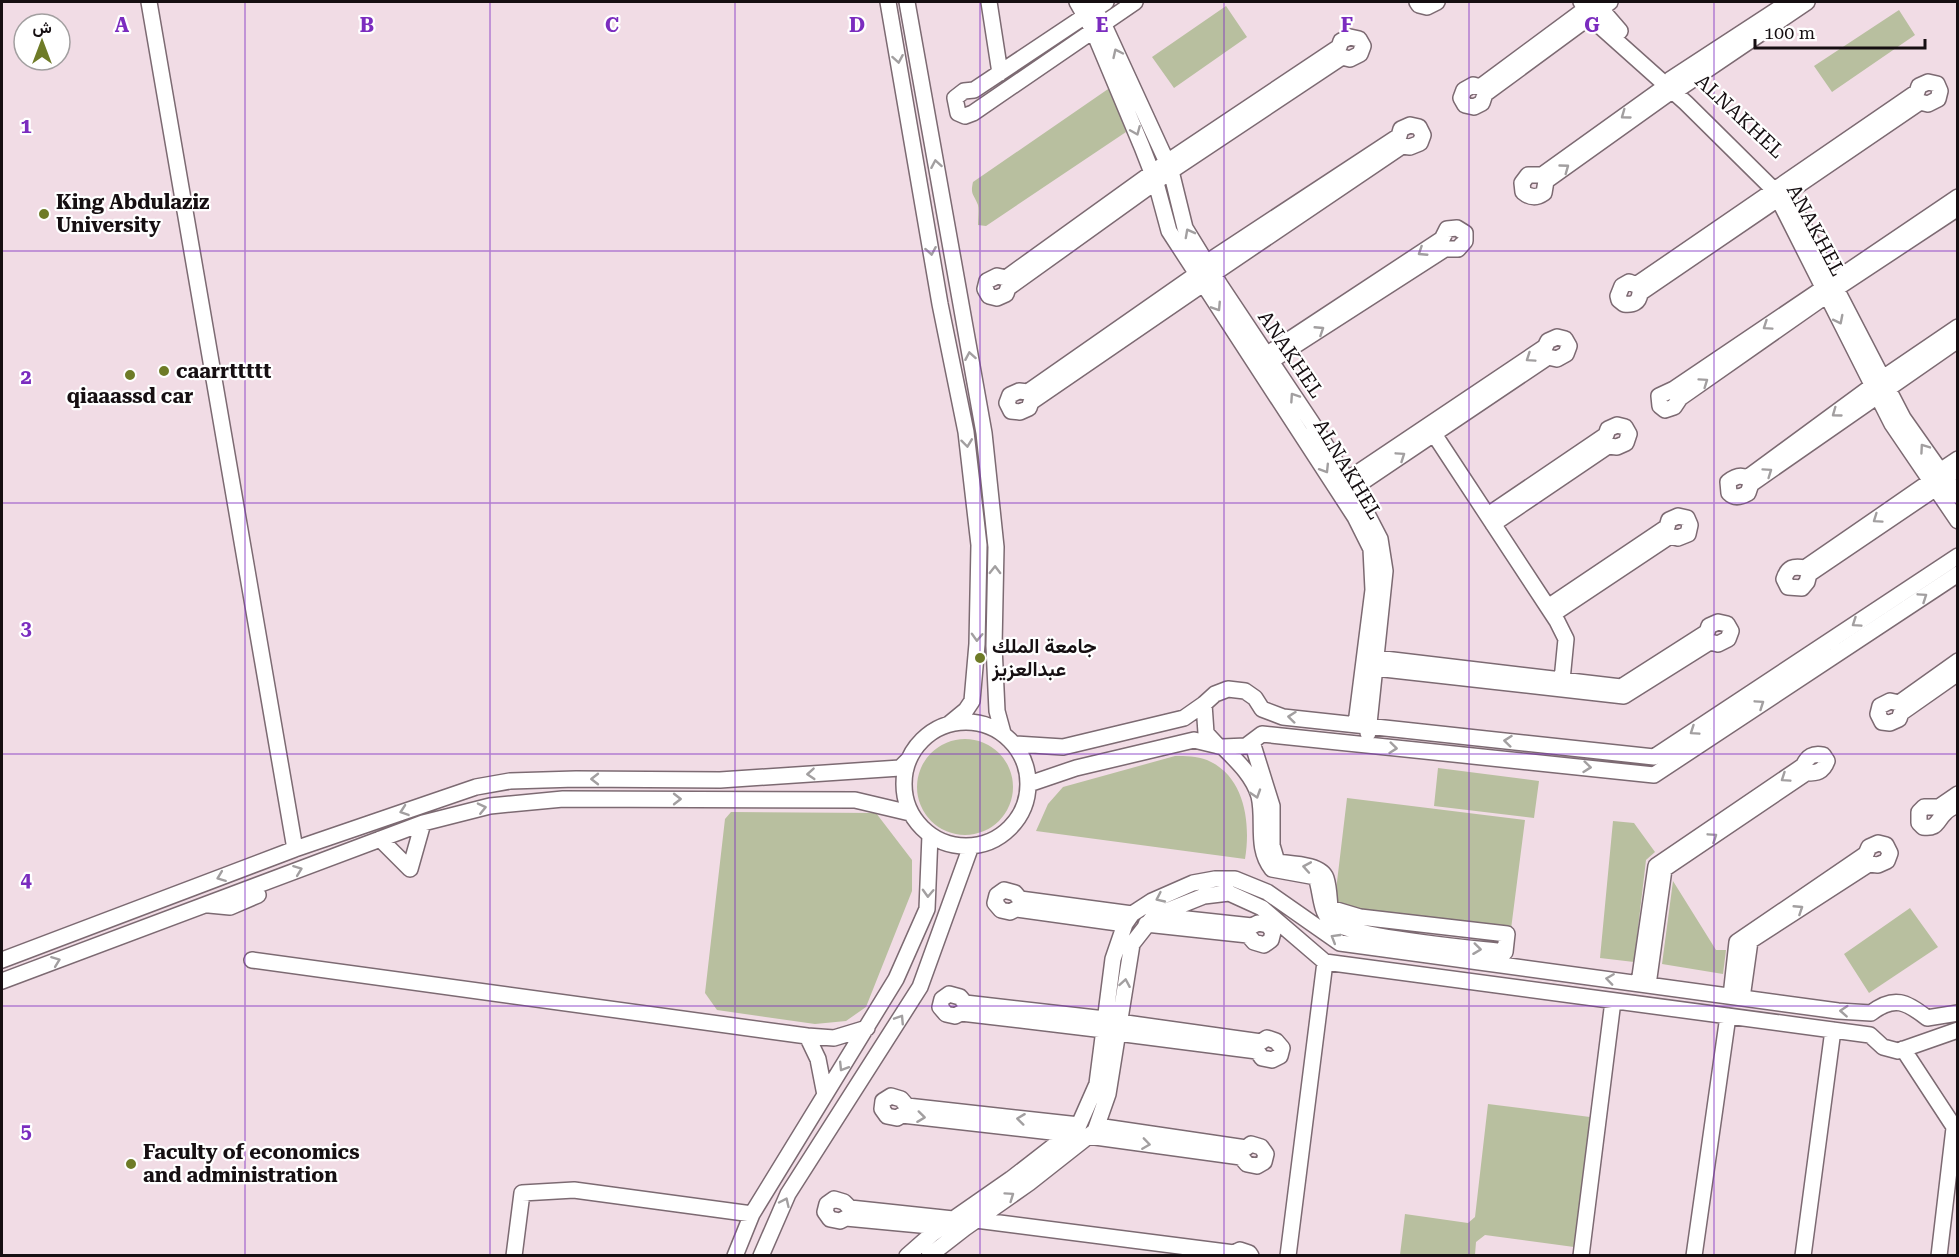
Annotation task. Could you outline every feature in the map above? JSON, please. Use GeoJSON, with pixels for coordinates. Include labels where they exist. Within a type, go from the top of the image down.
{"type":"FeatureCollection","features":[{"type":"Feature","properties":{"kind":"street"},"geometry":{"type":"LineString","coordinates":[[149,2],[295,849]]}},
{"type":"Feature","properties":{"kind":"street"},"geometry":{"type":"LineString","coordinates":[[888,2],[940,304],[966,432],[979,544],[977,644],[972,701],[966,710],[949,724]]}},
{"type":"Feature","properties":{"kind":"street"},"geometry":{"type":"LineString","coordinates":[[907,2],[984,433],[996,547],[994,646],[997,711],[1003,733]]}},
{"type":"Feature","properties":{"kind":"street"},"geometry":{"type":"LineString","coordinates":[[988,2],[1004,70]]}},
{"type":"Feature","properties":{"kind":"street"},"geometry":{"type":"LineString","coordinates":[[999,2],[1004,70]]}},
{"type":"Feature","properties":{"kind":"street","name":"ALNAKHEL"},"geometry":{"type":"LineString","coordinates":[[1077,2],[1093,7],[1098,27],[1154,178],[1169,231],[1205,274],[1355,517],[1371,549],[1373,590],[1363,724]]}},
{"type":"Feature","properties":{"kind":"street"},"geometry":{"type":"LineString","coordinates":[[1093,7],[974,90],[964,91],[955,98],[958,113],[966,116],[973,113],[1135,2]]}},
{"type":"Feature","properties":{"kind":"street"},"geometry":{"type":"LineString","coordinates":[[1417,2],[1427,7],[1437,2]]}},
{"type":"Feature","properties":{"kind":"street"},"geometry":{"type":"LineString","coordinates":[[1789,2],[1542,175],[1528,175],[1522,183],[1523,192],[1535,197],[1544,193],[1546,181],[1672,86],[1807,2]]}},
{"type":"Feature","properties":{"kind":"street"},"geometry":{"type":"LineString","coordinates":[[1594,5],[1485,94],[1482,103],[1474,107],[1465,105],[1461,98],[1464,90],[1473,85],[1480,87],[1594,5]]}},
{"type":"Feature","properties":{"kind":"street","name":"ALNAKHEL"},"geometry":{"type":"LineString","coordinates":[[1594,5],[1672,86],[1720,124],[1780,192],[1880,387],[1942,478],[1958,496]]}},
{"type":"Feature","properties":{"kind":"street","name":"ANAKHEL"},"geometry":{"type":"LineString","coordinates":[[1098,27],[1169,166],[1185,228],[1205,274],[1269,358],[1350,485],[1380,539],[1385,571],[1376,663],[1363,724],[1367,745]]}},
{"type":"Feature","properties":{"kind":"street"},"geometry":{"type":"LineString","coordinates":[[1154,178],[1006,278],[997,276],[987,281],[985,289],[989,297],[997,298],[1006,294],[1008,288],[1154,178],[1169,166],[1339,47],[1341,41],[1350,37],[1359,39],[1363,46],[1360,54],[1350,59],[1342,57],[1169,166]]}},
{"type":"Feature","properties":{"kind":"street"},"geometry":{"type":"LineString","coordinates":[[1780,192],[1636,285],[1629,282],[1622,286],[1618,296],[1619,300],[1624,304],[1636,302],[1640,299],[1640,294],[1780,192],[1917,93],[1919,86],[1928,82],[1937,84],[1940,91],[1938,99],[1928,104],[1920,102],[1780,192]]}},
{"type":"Feature","properties":{"kind":"street"},"geometry":{"type":"LineString","coordinates":[[1205,274],[1028,392],[1020,391],[1010,395],[1007,404],[1011,411],[1020,412],[1029,408],[1031,402],[1205,274],[1399,136],[1401,129],[1410,125],[1419,127],[1423,135],[1420,143],[1410,147],[1402,146],[1205,274]]}},
{"type":"Feature","properties":{"kind":"street"},"geometry":{"type":"LineString","coordinates":[[1958,197],[1830,288],[1680,398],[1674,407],[1665,410],[1660,405],[1659,396],[1674,389],[1830,288],[1958,208]]}},
{"type":"Feature","properties":{"kind":"street"},"geometry":{"type":"LineString","coordinates":[[1457,228],[1465,233],[1465,241],[1458,249],[1445,249],[1269,358],[1442,239],[1447,229],[1457,228]]}},
{"type":"Feature","properties":{"kind":"street"},"geometry":{"type":"LineString","coordinates":[[1958,327],[1880,387],[1751,484],[1748,493],[1738,497],[1729,493],[1728,483],[1732,478],[1740,476],[1747,478],[1880,387],[1958,340]]}},
{"type":"Feature","properties":{"kind":"street"},"geometry":{"type":"LineString","coordinates":[[1557,337],[1565,339],[1569,346],[1566,354],[1557,359],[1548,357],[1434,434],[1350,485],[1545,347],[1548,341],[1557,337]]}},
{"type":"Feature","properties":{"kind":"street"},"geometry":{"type":"LineString","coordinates":[[1617,425],[1625,427],[1629,434],[1626,443],[1617,447],[1608,446],[1491,520],[1606,435],[1608,429],[1617,425]]}},
{"type":"Feature","properties":{"kind":"street"},"geometry":{"type":"LineString","coordinates":[[1434,434],[1550,610],[1566,639],[1562,680]]}},
{"type":"Feature","properties":{"kind":"street"},"geometry":{"type":"LineString","coordinates":[[1942,478],[1805,568],[1791,568],[1784,579],[1788,587],[1802,588],[1809,574],[1942,478],[1958,459]]}},
{"type":"Feature","properties":{"kind":"street"},"geometry":{"type":"LineString","coordinates":[[1942,478],[1958,521]]}},
{"type":"Feature","properties":{"kind":"street"},"geometry":{"type":"LineString","coordinates":[[1678,516],[1687,518],[1690,525],[1688,534],[1678,538],[1670,536],[1550,610],[1667,526],[1669,520],[1678,516]]}},
{"type":"Feature","properties":{"kind":"street"},"geometry":{"type":"LineString","coordinates":[[1262,709],[1283,717],[1363,724],[1654,758],[1958,555]]}},
{"type":"Feature","properties":{"kind":"street"},"geometry":{"type":"LineString","coordinates":[[1257,738],[1293,736],[1654,775],[1958,574]]}},
{"type":"Feature","properties":{"kind":"street"},"geometry":{"type":"LineString","coordinates":[[1718,622],[1727,624],[1731,631],[1728,639],[1718,644],[1710,642],[1624,696],[1376,663],[1621,687],[1707,632],[1709,626],[1718,622]]}},
{"type":"Feature","properties":{"kind":"street"},"geometry":{"type":"LineString","coordinates":[[1958,661],[1899,703],[1890,701],[1880,706],[1878,714],[1882,722],[1890,723],[1899,719],[1901,713],[1958,673]]}},
{"type":"Feature","properties":{"kind":"street"},"geometry":{"type":"LineString","coordinates":[[1015,744],[1063,747],[1184,718],[1204,705],[1215,694],[1228,689],[1245,691],[1255,698],[1262,709],[1264,722],[1257,738],[1246,746],[1221,747],[1194,740],[1076,768],[1029,784]]}},
{"type":"Feature","properties":{"kind":"street"},"geometry":{"type":"LineString","coordinates":[[1204,705],[1206,733],[1246,770],[1259,796],[1264,859],[1272,869],[1316,877],[1322,893],[1323,910],[1331,922],[1369,935],[1505,952],[1507,934],[1360,916],[1330,908],[1326,877],[1314,866],[1277,862],[1272,845],[1272,806],[1257,738]]}},
{"type":"Feature","properties":{"kind":"street"},"geometry":{"type":"LineString","coordinates":[[2,960],[295,849],[476,787],[510,781],[720,780],[841,767],[900,768],[924,737],[936,729],[963,721],[990,726],[1003,733],[1015,744],[1026,763],[1029,784],[1027,800],[1012,826],[994,840],[971,846],[957,846],[943,842],[922,829],[910,813],[905,796],[904,778],[908,760]]}},
{"type":"Feature","properties":{"kind":"street"},"geometry":{"type":"LineString","coordinates":[[1815,753],[1823,755],[1827,761],[1825,768],[1816,773],[1806,773],[1664,869],[1643,984],[1656,866],[1803,766],[1807,758],[1815,753]]}},
{"type":"Feature","properties":{"kind":"street"},"geometry":{"type":"LineString","coordinates":[[841,767],[843,804]]}},
{"type":"Feature","properties":{"kind":"street"},"geometry":{"type":"LineString","coordinates":[[1958,794],[1939,807],[1924,807],[1919,812],[1919,823],[1923,827],[1935,826],[1940,822],[1942,815],[1958,804]]}},
{"type":"Feature","properties":{"kind":"street"},"geometry":{"type":"LineString","coordinates":[[2,981],[423,823],[490,806],[563,799],[843,804],[855,800],[910,813]]}},
{"type":"Feature","properties":{"kind":"street"},"geometry":{"type":"LineString","coordinates":[[380,839],[410,869],[423,823]]}},
{"type":"Feature","properties":{"kind":"street"},"geometry":{"type":"LineString","coordinates":[[735,1256],[753,1214],[896,979],[927,909],[930,835]]}},
{"type":"Feature","properties":{"kind":"street"},"geometry":{"type":"LineString","coordinates":[[1694,1256],[1733,1017],[1729,1010],[1715,1007],[1714,1003],[1717,1000],[1746,1004],[1742,998],[1737,942],[1866,854],[1869,847],[1878,843],[1886,845],[1890,853],[1887,861],[1878,865],[1869,864],[1750,941],[1742,998]]}},
{"type":"Feature","properties":{"kind":"street"},"geometry":{"type":"LineString","coordinates":[[761,1256],[788,1194],[920,987],[971,846]]}},
{"type":"Feature","properties":{"kind":"street"},"geometry":{"type":"LineString","coordinates":[[906,1256],[1029,1184],[1083,1130],[1108,1094],[1113,959],[1129,919],[1152,901],[1193,883],[1215,879],[1235,879],[1267,892],[1340,943],[1838,1011],[1871,1013]]}},
{"type":"Feature","properties":{"kind":"street"},"geometry":{"type":"LineString","coordinates":[[1004,890],[1015,893],[1020,899],[1129,919],[1016,909],[1010,912],[1000,910],[995,903],[997,895],[1004,890]]}},
{"type":"Feature","properties":{"kind":"street"},"geometry":{"type":"LineString","coordinates":[[1111,1026],[1132,944],[1150,920],[1204,896],[1229,894],[1262,908],[1325,962],[1870,1035],[1883,1047],[1898,1051],[1958,1030]]}},
{"type":"Feature","properties":{"kind":"street"},"geometry":{"type":"LineString","coordinates":[[1150,920],[1252,926],[1258,922],[1268,925],[1273,932],[1271,940],[1264,945],[1254,942],[1248,935],[1150,920]]}},
{"type":"Feature","properties":{"kind":"street"},"geometry":{"type":"LineString","coordinates":[[252,960],[807,1036],[834,1038],[867,1028]]}},
{"type":"Feature","properties":{"kind":"street"},"geometry":{"type":"LineString","coordinates":[[1288,1256],[1325,962]]}},
{"type":"Feature","properties":{"kind":"street"},"geometry":{"type":"LineString","coordinates":[[1657,1006],[1686,1007],[1690,1005],[1691,1000],[1666,987]]}},
{"type":"Feature","properties":{"kind":"street"},"geometry":{"type":"LineString","coordinates":[[1111,1026],[965,1003],[960,997],[949,994],[942,999],[940,1007],[946,1014],[955,1016],[961,1013],[1111,1026],[1261,1042],[1267,1038],[1276,1041],[1282,1048],[1280,1056],[1272,1060],[1262,1058],[1257,1051],[1111,1026]]}},
{"type":"Feature","properties":{"kind":"street"},"geometry":{"type":"LineString","coordinates":[[1581,1256],[1613,1001]]}},
{"type":"Feature","properties":{"kind":"street"},"geometry":{"type":"LineString","coordinates":[[1870,1035],[1868,1024],[1871,1013],[1881,1005],[1895,1002],[1911,1005],[1927,1017],[1958,1013]]}},
{"type":"Feature","properties":{"kind":"street"},"geometry":{"type":"LineString","coordinates":[[1909,1047],[1923,1031],[1921,1013]]}},
{"type":"Feature","properties":{"kind":"street"},"geometry":{"type":"LineString","coordinates":[[1803,1256],[1833,1030]]}},
{"type":"Feature","properties":{"kind":"street"},"geometry":{"type":"LineString","coordinates":[[807,1036],[818,1059],[825,1095]]}},
{"type":"Feature","properties":{"kind":"street"},"geometry":{"type":"LineString","coordinates":[[1909,1047],[1956,1130],[1939,1256]]}},
{"type":"Feature","properties":{"kind":"street"},"geometry":{"type":"LineString","coordinates":[[1083,1130],[902,1115],[897,1118],[887,1116],[882,1109],[884,1101],[891,1096],[901,1099],[907,1106],[1083,1130],[1246,1148],[1251,1144],[1261,1147],[1266,1154],[1264,1162],[1257,1166],[1247,1164],[1241,1157],[1083,1130]]}},
{"type":"Feature","properties":{"kind":"street"},"geometry":{"type":"LineString","coordinates":[[929,1256],[959,1224],[1011,1179],[1083,1130]]}},
{"type":"Feature","properties":{"kind":"street"},"geometry":{"type":"LineString","coordinates":[[514,1256],[522,1193],[574,1190],[753,1214]]}},
{"type":"Feature","properties":{"kind":"street"},"geometry":{"type":"LineString","coordinates":[[1174,1256],[959,1224],[850,1208],[844,1202],[834,1199],[827,1204],[825,1212],[830,1219],[840,1221],[846,1218],[959,1224],[1234,1253],[1239,1250],[1251,1256]]}},
{"type":"Feature","properties":{"kind":"green space"},"geometry":{"type":"Polygon","coordinates":[[[1226,6],[1247,37],[1174,88],[1152,57],[1226,6]]]}},
{"type":"Feature","properties":{"kind":"green space"},"geometry":{"type":"Polygon","coordinates":[[[1899,10],[1915,35],[1832,92],[1814,66],[1899,10]]]}},
{"type":"Feature","properties":{"kind":"green space"},"geometry":{"type":"Polygon","coordinates":[[[1111,87],[1126,132],[986,226],[978,225],[978,205],[972,192],[973,182],[1111,87]]]}},
{"type":"Feature","properties":{"kind":"green space"},"geometry":{"type":"Polygon","coordinates":[[[965,739],[983,743],[999,753],[1009,769],[1013,787],[1009,805],[999,821],[983,831],[965,835],[947,831],[931,821],[921,805],[917,787],[921,769],[931,753],[947,743],[965,739]]]}},
{"type":"Feature","properties":{"kind":"green space"},"geometry":{"type":"Polygon","coordinates":[[[1175,756],[1207,760],[1220,767],[1230,777],[1237,789],[1246,816],[1245,859],[1036,831],[1048,804],[1063,787],[1175,756]]]}},
{"type":"Feature","properties":{"kind":"green space"},"geometry":{"type":"Polygon","coordinates":[[[1438,768],[1539,781],[1534,818],[1434,806],[1438,768]]]}},
{"type":"Feature","properties":{"kind":"green space"},"geometry":{"type":"Polygon","coordinates":[[[1347,798],[1525,820],[1511,929],[1334,907],[1347,798]]]}},
{"type":"Feature","properties":{"kind":"green space"},"geometry":{"type":"Polygon","coordinates":[[[731,812],[876,813],[912,860],[912,891],[866,1007],[846,1021],[815,1024],[717,1010],[705,993],[725,819],[731,812]]]}},
{"type":"Feature","properties":{"kind":"green space"},"geometry":{"type":"Polygon","coordinates":[[[1613,821],[1634,823],[1655,852],[1646,860],[1634,962],[1600,958],[1613,821]]]}},
{"type":"Feature","properties":{"kind":"green space"},"geometry":{"type":"Polygon","coordinates":[[[1673,881],[1716,950],[1726,950],[1723,974],[1662,964],[1673,881]]]}},
{"type":"Feature","properties":{"kind":"green space"},"geometry":{"type":"Polygon","coordinates":[[[1910,908],[1938,947],[1869,993],[1844,954],[1910,908]]]}},
{"type":"Feature","properties":{"kind":"green space"},"geometry":{"type":"Polygon","coordinates":[[[1488,1104],[1590,1117],[1574,1247],[1485,1235],[1476,1242],[1475,1255],[1400,1255],[1405,1214],[1468,1223],[1475,1217],[1488,1104]]]}},
{"type":"Feature","properties":{"kind":"place","name":"King Abdulaziz University"},"geometry":{"type":"Point","coordinates":[44,214]}},
{"type":"Feature","properties":{"kind":"place","name":"caarrttttt"},"geometry":{"type":"Point","coordinates":[164,371]}},
{"type":"Feature","properties":{"kind":"place","name":"qiaaassd car"},"geometry":{"type":"Point","coordinates":[130,375]}},
{"type":"Feature","properties":{"kind":"place","name":"جامعة الملك عبدالعزيز"},"geometry":{"type":"Point","coordinates":[980,658]}},
{"type":"Feature","properties":{"kind":"place","name":"Faculty of economics and administration"},"geometry":{"type":"Point","coordinates":[131,1164]}}]}
